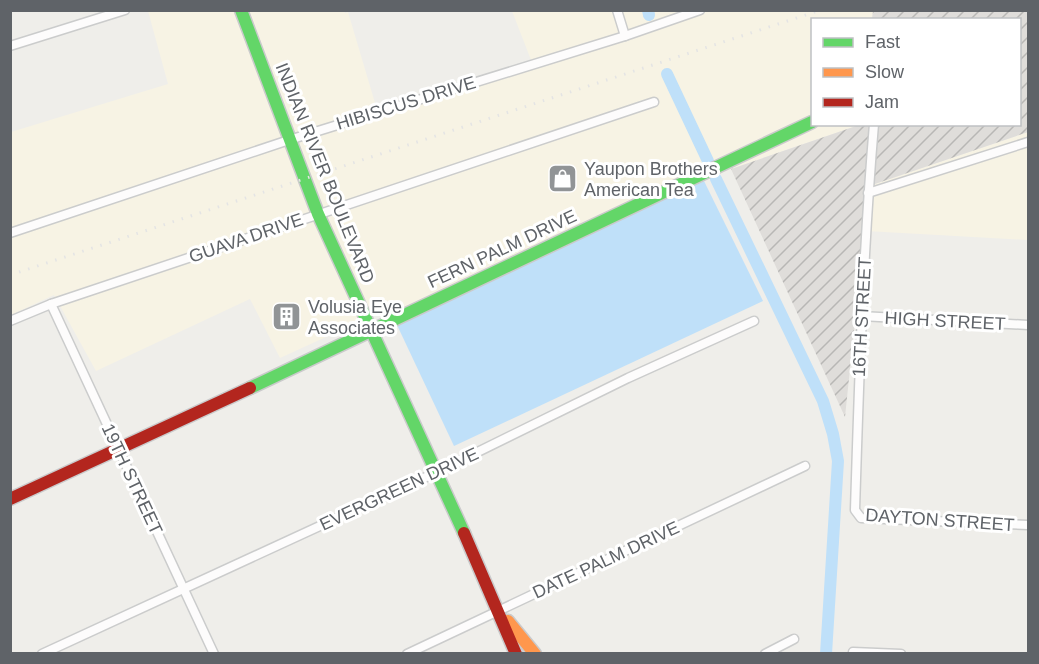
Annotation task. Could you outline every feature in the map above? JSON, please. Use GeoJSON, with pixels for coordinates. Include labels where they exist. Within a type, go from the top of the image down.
{"type":"FeatureCollection","features":[{"type":"Feature","properties":{"kind":"street"},"geometry":{"type":"LineString","coordinates":[[10,46],[125,10]]}},
{"type":"Feature","properties":{"kind":"street","name":"INDIAN RIVER BOULEVARD"},"geometry":{"type":"LineString","coordinates":[[241,10],[318,214],[499,611]]}},
{"type":"Feature","properties":{"kind":"street"},"geometry":{"type":"LineString","coordinates":[[617,10],[625,36]]}},
{"type":"Feature","properties":{"kind":"street","name":"HIBISCUS DRIVE"},"geometry":{"type":"LineString","coordinates":[[10,233],[289,140],[625,36],[700,10]]}},
{"type":"Feature","properties":{"kind":"street","name":"GUAVA DRIVE"},"geometry":{"type":"LineString","coordinates":[[10,321],[51,304],[654,102]]}},
{"type":"Feature","properties":{"kind":"street","name":"FERN PALM DRIVE"},"geometry":{"type":"LineString","coordinates":[[10,499],[811,123]]}},
{"type":"Feature","properties":{"kind":"street","name":"16TH STREET"},"geometry":{"type":"LineString","coordinates":[[855,510],[861,316],[874,126]]}},
{"type":"Feature","properties":{"kind":"street"},"geometry":{"type":"LineString","coordinates":[[868,194],[1029,142]]}},
{"type":"Feature","properties":{"kind":"street","name":"19TH STREET"},"geometry":{"type":"LineString","coordinates":[[51,304],[214,654]]}},
{"type":"Feature","properties":{"kind":"street","name":"HIGH STREET"},"geometry":{"type":"LineString","coordinates":[[861,316],[1029,325]]}},
{"type":"Feature","properties":{"kind":"street","name":"EVERGREEN DRIVE"},"geometry":{"type":"LineString","coordinates":[[42,654],[437,472],[628,378],[754,321]]}},
{"type":"Feature","properties":{"kind":"street","name":"DATE PALM DRIVE"},"geometry":{"type":"LineString","coordinates":[[407,654],[805,466]]}},
{"type":"Feature","properties":{"kind":"street","name":"DAYTON STREET"},"geometry":{"type":"LineString","coordinates":[[855,510],[861,519],[1029,525]]}},
{"type":"Feature","properties":{"kind":"street"},"geometry":{"type":"LineString","coordinates":[[499,611],[516,654]]}},
{"type":"Feature","properties":{"kind":"street"},"geometry":{"type":"LineString","coordinates":[[499,611],[534,654]]}},
{"type":"Feature","properties":{"kind":"street"},"geometry":{"type":"LineString","coordinates":[[765,654],[794,639]]}},
{"type":"Feature","properties":{"kind":"street"},"geometry":{"type":"LineString","coordinates":[[853,652],[901,654]]}},
{"type":"Feature","properties":{"kind":"shaded area"},"geometry":{"type":"Polygon","coordinates":[[[344,10],[345,13],[348,12],[378,113],[531,60],[512,11],[873,11],[872,18],[811,18],[811,126],[856,126],[731,169],[397,325],[388,309],[372,316],[324,212],[248,11],[344,10]]]}},
{"type":"Feature","properties":{"kind":"shaded area"},"geometry":{"type":"Polygon","coordinates":[[[148,11],[234,11],[312,215],[361,321],[280,358],[250,299],[96,371],[54,295],[11,315],[11,132],[168,84],[148,11]]]}},
{"type":"Feature","properties":{"kind":"shaded area"},"geometry":{"type":"Polygon","coordinates":[[[873,11],[1028,11],[1028,132],[869,186],[845,417],[731,169],[856,126],[1021,126],[1021,18],[872,18],[873,11]]]}},
{"type":"Feature","properties":{"kind":"shaded area"},"geometry":{"type":"Polygon","coordinates":[[[1028,132],[1028,240],[866,231],[869,186],[1028,132]]]}},
{"type":"Feature","properties":{"kind":"water"},"geometry":{"type":"Polygon","coordinates":[[[704,181],[763,301],[454,446],[397,325],[704,181]]]}},
{"type":"Feature","properties":{"kind":"waterway"},"geometry":{"type":"LineString","coordinates":[[648,10],[649,15]]}},
{"type":"Feature","properties":{"kind":"waterway"},"geometry":{"type":"LineString","coordinates":[[667,74],[708,161]]}},
{"type":"Feature","properties":{"kind":"waterway"},"geometry":{"type":"LineString","coordinates":[[716,179],[823,401],[833,434],[838,461],[826,654]]}},
{"type":"Feature","properties":{"kind":"railway"},"geometry":{"type":"LineString","coordinates":[[10,275],[821,10]]}},
{"type":"Feature","properties":{"kind":"traffic: fast"},"geometry":{"type":"LineString","coordinates":[[241,10],[318,214],[464,533]]}},
{"type":"Feature","properties":{"kind":"traffic: fast"},"geometry":{"type":"LineString","coordinates":[[250,388],[811,122]]}},
{"type":"Feature","properties":{"kind":"traffic: slow"},"geometry":{"type":"LineString","coordinates":[[508,621],[535,654]]}},
{"type":"Feature","properties":{"kind":"traffic: jam"},"geometry":{"type":"LineString","coordinates":[[10,499],[250,388]]}},
{"type":"Feature","properties":{"kind":"traffic: jam"},"geometry":{"type":"LineString","coordinates":[[464,533],[516,654]]}},
{"type":"Feature","properties":{"kind":"place","name":"Yaupon Brothers American Tea"},"geometry":{"type":"Point","coordinates":[563,179]}},
{"type":"Feature","properties":{"kind":"place","name":"Volusia Eye Associates"},"geometry":{"type":"Point","coordinates":[287,317]}}]}
